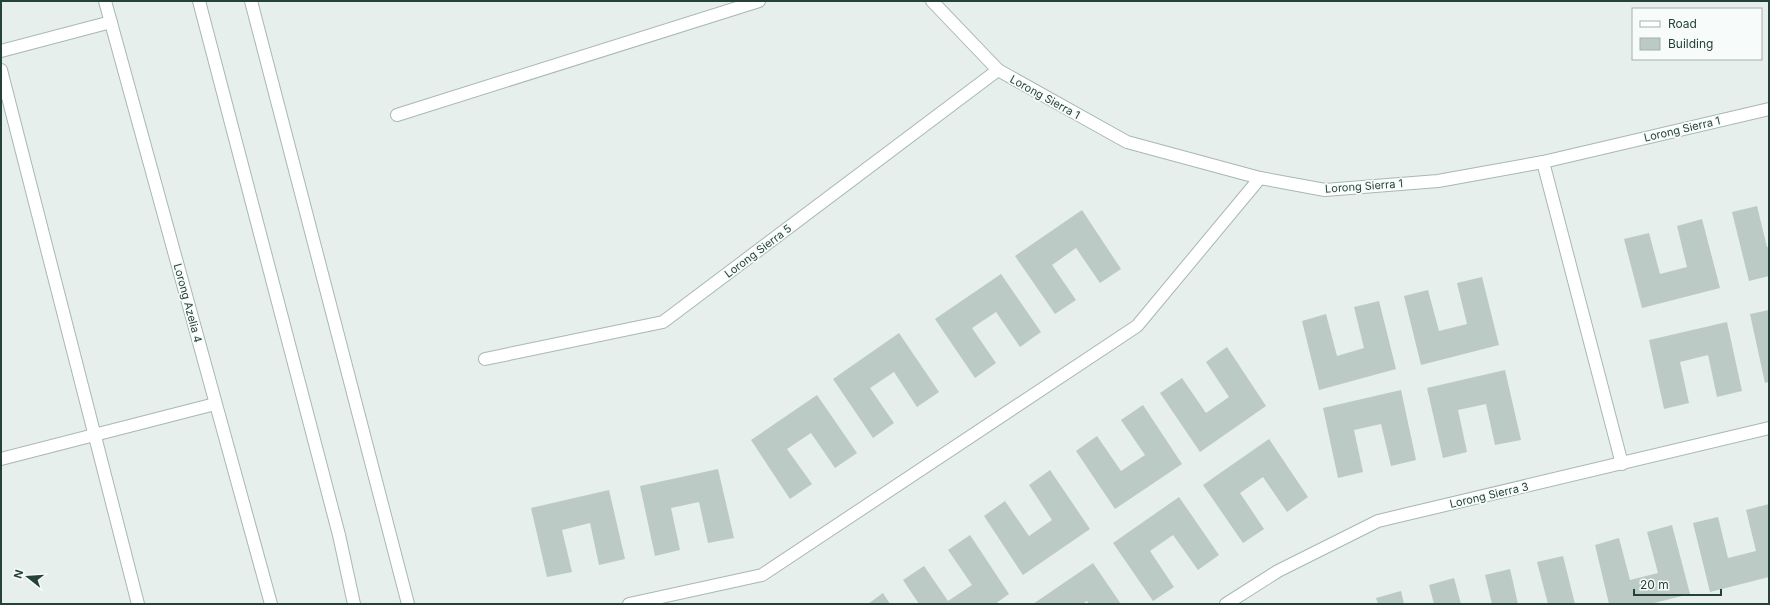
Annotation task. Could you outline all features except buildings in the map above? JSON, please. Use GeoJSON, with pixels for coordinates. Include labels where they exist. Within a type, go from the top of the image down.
{"type":"FeatureCollection","features":[{"type":"Feature","properties":{"kind":"street","name":"Lorong Azelia 4"},"geometry":{"type":"LineString","coordinates":[[105,1],[270,604]]}},
{"type":"Feature","properties":{"kind":"street"},"geometry":{"type":"LineString","coordinates":[[199,1],[337,527],[354,604]]}},
{"type":"Feature","properties":{"kind":"street"},"geometry":{"type":"LineString","coordinates":[[251,1],[408,604]]}},
{"type":"Feature","properties":{"kind":"street"},"geometry":{"type":"LineString","coordinates":[[397,115],[759,1]]}},
{"type":"Feature","properties":{"kind":"street","name":"Lorong Sierra 1"},"geometry":{"type":"LineString","coordinates":[[932,1],[998,70],[1127,142],[1260,178],[1325,190],[1438,181],[1543,162],[1769,109]]}},
{"type":"Feature","properties":{"kind":"street"},"geometry":{"type":"LineString","coordinates":[[1,50],[111,22]]}},
{"type":"Feature","properties":{"kind":"street"},"geometry":{"type":"LineString","coordinates":[[1,70],[138,604]]}},
{"type":"Feature","properties":{"kind":"street","name":"Lorong Sierra 5"},"geometry":{"type":"LineString","coordinates":[[485,359],[663,322],[998,70]]}},
{"type":"Feature","properties":{"kind":"street"},"geometry":{"type":"LineString","coordinates":[[1543,162],[1622,464]]}},
{"type":"Feature","properties":{"kind":"street"},"geometry":{"type":"LineString","coordinates":[[630,604],[762,575],[1137,326],[1260,178]]}},
{"type":"Feature","properties":{"kind":"street"},"geometry":{"type":"LineString","coordinates":[[1,459],[216,404]]}},
{"type":"Feature","properties":{"kind":"street","name":"Lorong Sierra 3"},"geometry":{"type":"LineString","coordinates":[[1226,604],[1278,571],[1378,521],[1769,428]]}}]}
